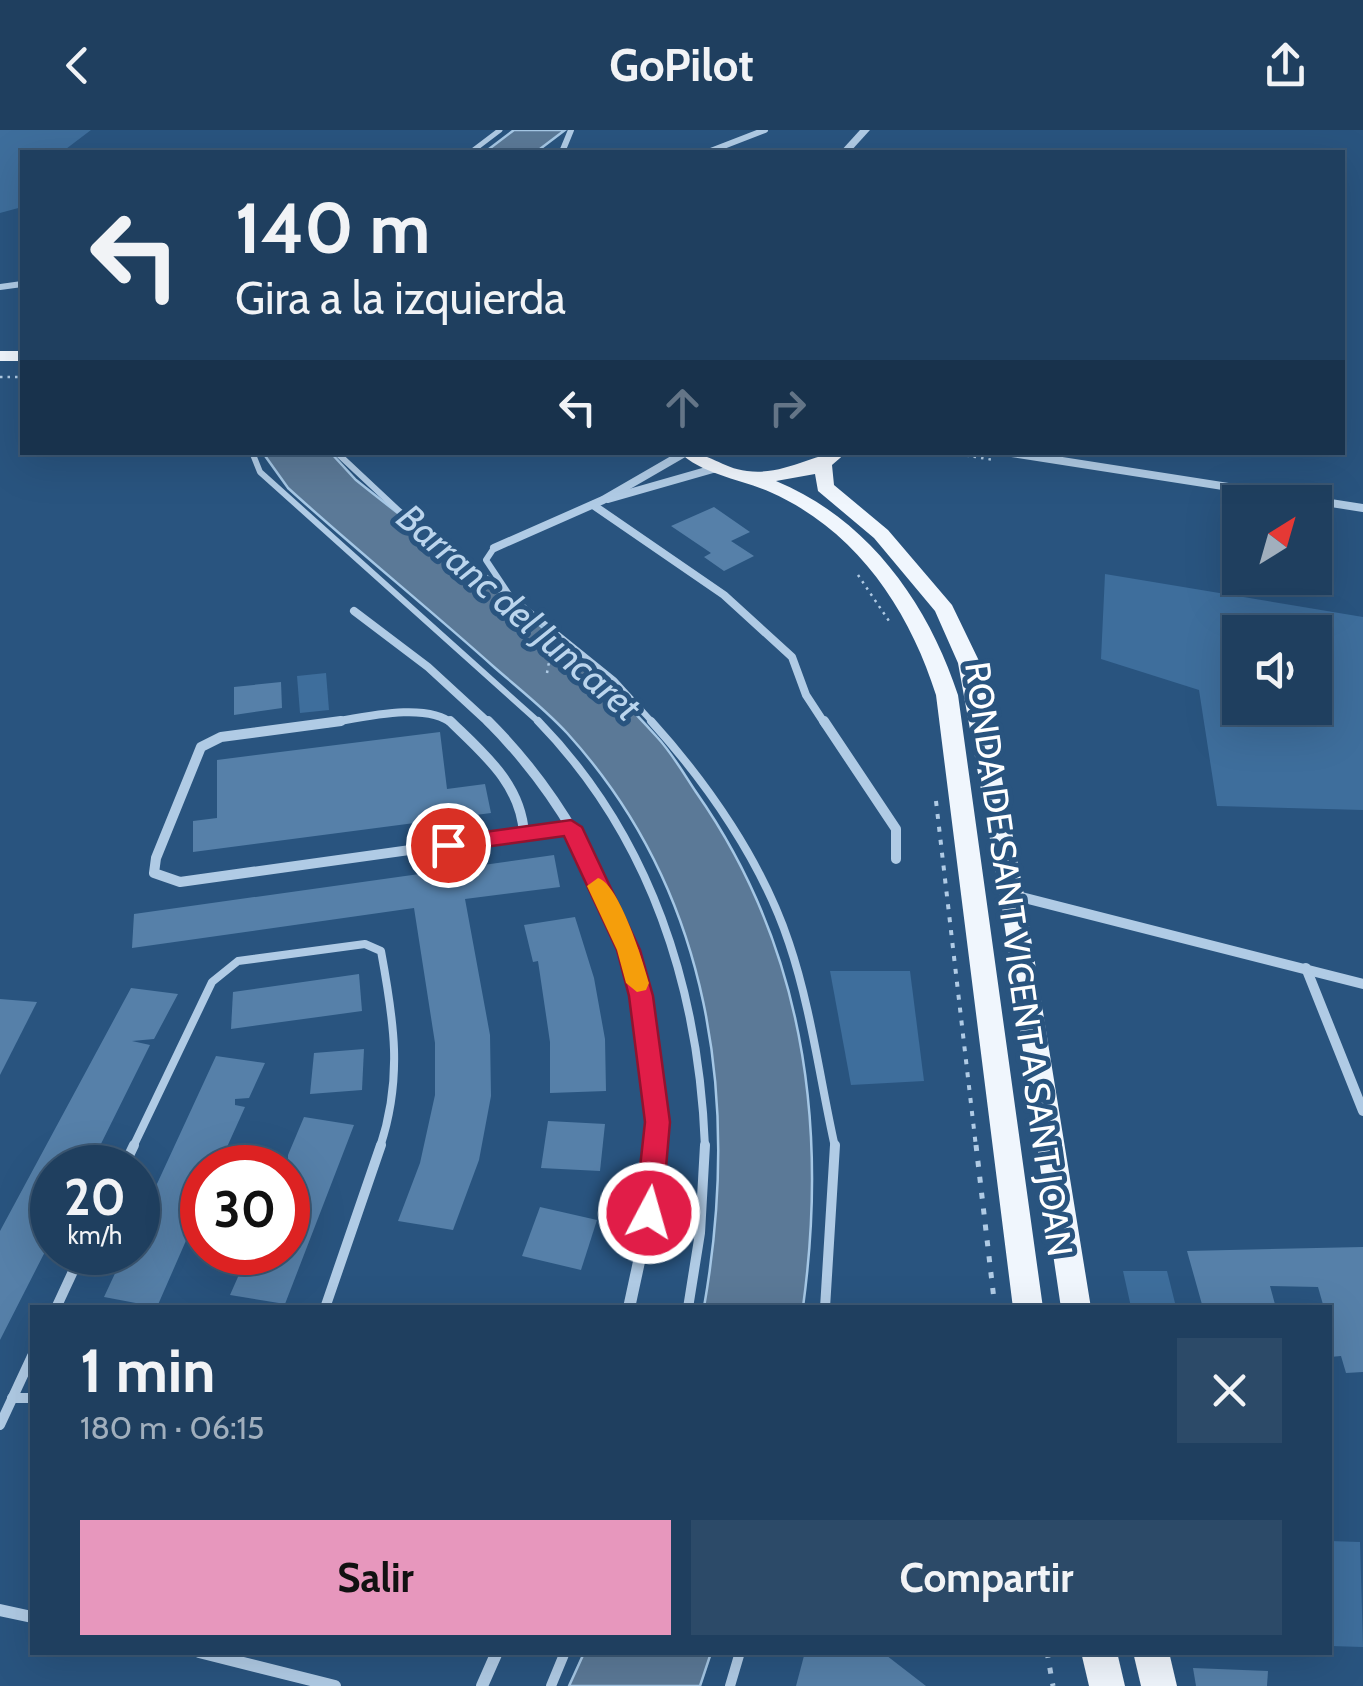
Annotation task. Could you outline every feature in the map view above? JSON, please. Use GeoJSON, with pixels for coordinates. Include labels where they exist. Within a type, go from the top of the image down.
{"type":"FeatureCollection","features":[{"type":"Feature","properties":{"kind":"main road","name":"RONDA DE SANT VICENT A SANT JOAN"},"geometry":{"type":"LineString","coordinates":[[692,455],[713,469],[750,476],[796,498],[870,554],[914,614],[936,653],[948,696],[1028,1305]]}},
{"type":"Feature","properties":{"kind":"main road","name":"RONDA DE SANT VICENT A SANT JOAN"},"geometry":{"type":"LineString","coordinates":[[830,458],[825,487],[881,534],[945,609],[969,663],[1012,894],[1076,1305]]}},
{"type":"Feature","properties":{"kind":"main road"},"geometry":{"type":"LineString","coordinates":[[750,476],[785,476],[830,458]]}},
{"type":"Feature","properties":{"kind":"main road"},"geometry":{"type":"LineString","coordinates":[[1101,1655],[1107,1686]]}},
{"type":"Feature","properties":{"kind":"main road"},"geometry":{"type":"LineString","coordinates":[[1152,1655],[1159,1686]]}},
{"type":"Feature","properties":{"kind":"street"},"geometry":{"type":"LineString","coordinates":[[713,150],[766,130]]}},
{"type":"Feature","properties":{"kind":"street"},"geometry":{"type":"LineString","coordinates":[[847,150],[865,130]]}},
{"type":"Feature","properties":{"kind":"street"},"geometry":{"type":"LineString","coordinates":[[494,548],[598,503],[682,455]]}},
{"type":"Feature","properties":{"kind":"street"},"geometry":{"type":"LineString","coordinates":[[1025,455],[1363,508]]}},
{"type":"Feature","properties":{"kind":"street"},"geometry":{"type":"LineString","coordinates":[[598,503],[713,469]]}},
{"type":"Feature","properties":{"kind":"street"},"geometry":{"type":"LineString","coordinates":[[598,503],[724,595],[792,657],[806,695],[896,829],[896,859]]}},
{"type":"Feature","properties":{"kind":"street"},"geometry":{"type":"LineString","coordinates":[[354,611],[493,728],[537,777],[571,827],[628,950],[641,996],[658,1122],[646,1238],[630,1305]]}},
{"type":"Feature","properties":{"kind":"street"},"geometry":{"type":"LineString","coordinates":[[524,834],[525,811],[510,784],[450,721],[441,714],[419,711],[221,736],[208,742],[201,747],[162,842],[154,873],[180,882],[524,834],[571,827]]}},
{"type":"Feature","properties":{"kind":"street"},"geometry":{"type":"LineString","coordinates":[[1012,894],[1363,984]]}},
{"type":"Feature","properties":{"kind":"street"},"geometry":{"type":"LineString","coordinates":[[1306,968],[1363,1111]]}},
{"type":"Feature","properties":{"kind":"street"},"geometry":{"type":"LineString","coordinates":[[0,1610],[30,1617]]}},
{"type":"Feature","properties":{"kind":"street"},"geometry":{"type":"LineString","coordinates":[[211,1655],[336,1686]]}},
{"type":"Feature","properties":{"kind":"street"},"geometry":{"type":"LineString","coordinates":[[482,1686],[496,1655]]}},
{"type":"Feature","properties":{"kind":"lane"},"geometry":{"type":"LineString","coordinates":[[475,150],[500,130]]}},
{"type":"Feature","properties":{"kind":"lane"},"geometry":{"type":"LineString","coordinates":[[253,455],[260,472],[550,734],[609,808],[635,849],[660,902],[680,962],[701,1069],[708,1172],[688,1305]]}},
{"type":"Feature","properties":{"kind":"lane"},"geometry":{"type":"LineString","coordinates":[[339,455],[399,510],[614,680],[680,753],[748,854],[789,943],[836,1150],[826,1305]]}},
{"type":"Feature","properties":{"kind":"lane"},"geometry":{"type":"LineString","coordinates":[[494,548],[486,560],[510,596]]}},
{"type":"Feature","properties":{"kind":"lane"},"geometry":{"type":"LineString","coordinates":[[134,1145],[218,973],[238,961],[364,944],[380,951],[393,1017],[394,1106],[326,1305]]}},
{"type":"Feature","properties":{"kind":"lane"},"geometry":{"type":"LineString","coordinates":[[57,1305],[71,1275]]}},
{"type":"Feature","properties":{"kind":"lane"},"geometry":{"type":"LineString","coordinates":[[0,1425],[30,1360]]}},
{"type":"Feature","properties":{"kind":"lane"},"geometry":{"type":"LineString","coordinates":[[12,1398],[30,1398]]}},
{"type":"Feature","properties":{"kind":"lane"},"geometry":{"type":"LineString","coordinates":[[550,1686],[563,1655]]}},
{"type":"Feature","properties":{"kind":"lane"},"geometry":{"type":"LineString","coordinates":[[730,1686],[739,1655]]}},
{"type":"Feature","properties":{"kind":"path"},"geometry":{"type":"LineString","coordinates":[[1047,1655],[1052,1686]]}},
{"type":"Feature","properties":{"kind":"shaded area"},"geometry":{"type":"Polygon","coordinates":[[[0,130],[91,130],[65,150],[20,150],[20,208],[0,213],[0,130]]]}},
{"type":"Feature","properties":{"kind":"shaded area"},"geometry":{"type":"Polygon","coordinates":[[[1105,574],[1363,617],[1363,810],[1217,806],[1199,690],[1101,659],[1105,574]]]}},
{"type":"Feature","properties":{"kind":"shaded area"},"geometry":{"type":"Polygon","coordinates":[[[326,673],[329,710],[300,713],[297,676],[326,673]]]}},
{"type":"Feature","properties":{"kind":"shaded area"},"geometry":{"type":"Polygon","coordinates":[[[830,971],[910,971],[924,1081],[851,1085],[830,971]]]}},
{"type":"Feature","properties":{"kind":"shaded area"},"geometry":{"type":"Polygon","coordinates":[[[1123,1271],[1167,1271],[1176,1305],[1131,1305],[1123,1271]]]}},
{"type":"Feature","properties":{"kind":"shaded area"},"geometry":{"type":"Polygon","coordinates":[[[1332,1541],[1360,1542],[1363,1647],[1332,1646],[1332,1541]]]}},
{"type":"Feature","properties":{"kind":"water"},"geometry":{"type":"Polygon","coordinates":[[[514,130],[565,130],[539,150],[488,150],[514,130]]]}},
{"type":"Feature","properties":{"kind":"water","name":"Barranc del Juncaret"},"geometry":{"type":"Polygon","coordinates":[[[264,455],[333,455],[356,480],[588,667],[662,743],[696,792],[733,851],[762,912],[784,974],[799,1039],[809,1104],[812,1171],[803,1305],[704,1305],[718,1153],[715,1077],[703,1003],[684,931],[655,861],[616,795],[550,716],[288,488],[264,455]]]}},
{"type":"Feature","properties":{"kind":"water"},"geometry":{"type":"Polygon","coordinates":[[[583,1655],[710,1655],[700,1686],[569,1686],[583,1655]]]}},
{"type":"Feature","properties":{"kind":"building"},"geometry":{"type":"Polygon","coordinates":[[[714,507],[750,532],[731,541],[754,556],[724,571],[704,557],[711,553],[671,526],[714,507]]]}},
{"type":"Feature","properties":{"kind":"building"},"geometry":{"type":"Polygon","coordinates":[[[281,682],[282,708],[234,715],[234,687],[281,682]]]}},
{"type":"Feature","properties":{"kind":"building"},"geometry":{"type":"Polygon","coordinates":[[[440,732],[447,789],[485,784],[491,813],[193,852],[193,821],[217,818],[217,760],[440,732]]]}},
{"type":"Feature","properties":{"kind":"building"},"geometry":{"type":"Polygon","coordinates":[[[554,855],[560,887],[465,899],[490,1035],[491,1096],[479,1160],[453,1230],[398,1221],[420,1163],[435,1095],[435,1043],[414,908],[132,948],[134,914],[554,855]]]}},
{"type":"Feature","properties":{"kind":"building"},"geometry":{"type":"Polygon","coordinates":[[[575,917],[594,978],[605,1039],[606,1091],[550,1093],[550,1042],[538,961],[533,962],[524,925],[575,917]]]}},
{"type":"Feature","properties":{"kind":"building"},"geometry":{"type":"Polygon","coordinates":[[[359,974],[362,1011],[231,1029],[233,992],[359,974]]]}},
{"type":"Feature","properties":{"kind":"building"},"geometry":{"type":"Polygon","coordinates":[[[131,988],[178,994],[154,1039],[132,1041],[150,1045],[100,1145],[46,1145],[131,988]]]}},
{"type":"Feature","properties":{"kind":"building"},"geometry":{"type":"Polygon","coordinates":[[[0,999],[37,1002],[0,1075],[0,999]]]}},
{"type":"Feature","properties":{"kind":"building"},"geometry":{"type":"Polygon","coordinates":[[[364,1049],[362,1090],[310,1094],[314,1053],[364,1049]]]}},
{"type":"Feature","properties":{"kind":"building"},"geometry":{"type":"Polygon","coordinates":[[[216,1056],[265,1063],[249,1098],[235,1099],[235,1105],[245,1107],[228,1145],[180,1145],[180,1254],[158,1305],[104,1297],[114,1275],[160,1275],[160,1177],[216,1056]]]}},
{"type":"Feature","properties":{"kind":"building"},"geometry":{"type":"Polygon","coordinates":[[[304,1117],[354,1125],[310,1239],[310,1145],[292,1145],[304,1117]]]}},
{"type":"Feature","properties":{"kind":"building"},"geometry":{"type":"Polygon","coordinates":[[[548,1121],[605,1124],[600,1171],[541,1168],[548,1121]]]}},
{"type":"Feature","properties":{"kind":"building"},"geometry":{"type":"Polygon","coordinates":[[[30,1175],[30,1275],[33,1275],[0,1340],[0,1231],[30,1175]]]}},
{"type":"Feature","properties":{"kind":"building"},"geometry":{"type":"Polygon","coordinates":[[[540,1207],[597,1220],[581,1270],[522,1256],[540,1207]]]}},
{"type":"Feature","properties":{"kind":"building"},"geometry":{"type":"Polygon","coordinates":[[[1363,1247],[1363,1372],[1346,1373],[1341,1356],[1332,1357],[1332,1305],[1323,1305],[1318,1287],[1270,1286],[1275,1305],[1202,1305],[1187,1251],[1363,1247]]]}},
{"type":"Feature","properties":{"kind":"building"},"geometry":{"type":"Polygon","coordinates":[[[239,1275],[296,1275],[285,1304],[230,1295],[239,1275]]]}},
{"type":"Feature","properties":{"kind":"building"},"geometry":{"type":"Polygon","coordinates":[[[804,1655],[886,1655],[926,1686],[796,1686],[804,1655]]]}},
{"type":"Feature","properties":{"kind":"building"},"geometry":{"type":"Polygon","coordinates":[[[1193,1668],[1268,1671],[1267,1686],[1196,1686],[1193,1668]]]}},
{"type":"Feature","properties":{"kind":"slow traffic"},"geometry":{"type":"LineString","coordinates":[[598,886],[628,950],[637,983]]}},
{"type":"Feature","properties":{"kind":"route"},"geometry":{"type":"LineString","coordinates":[[448,845],[571,827],[628,950],[641,996],[658,1122],[649,1213]]}}]}
